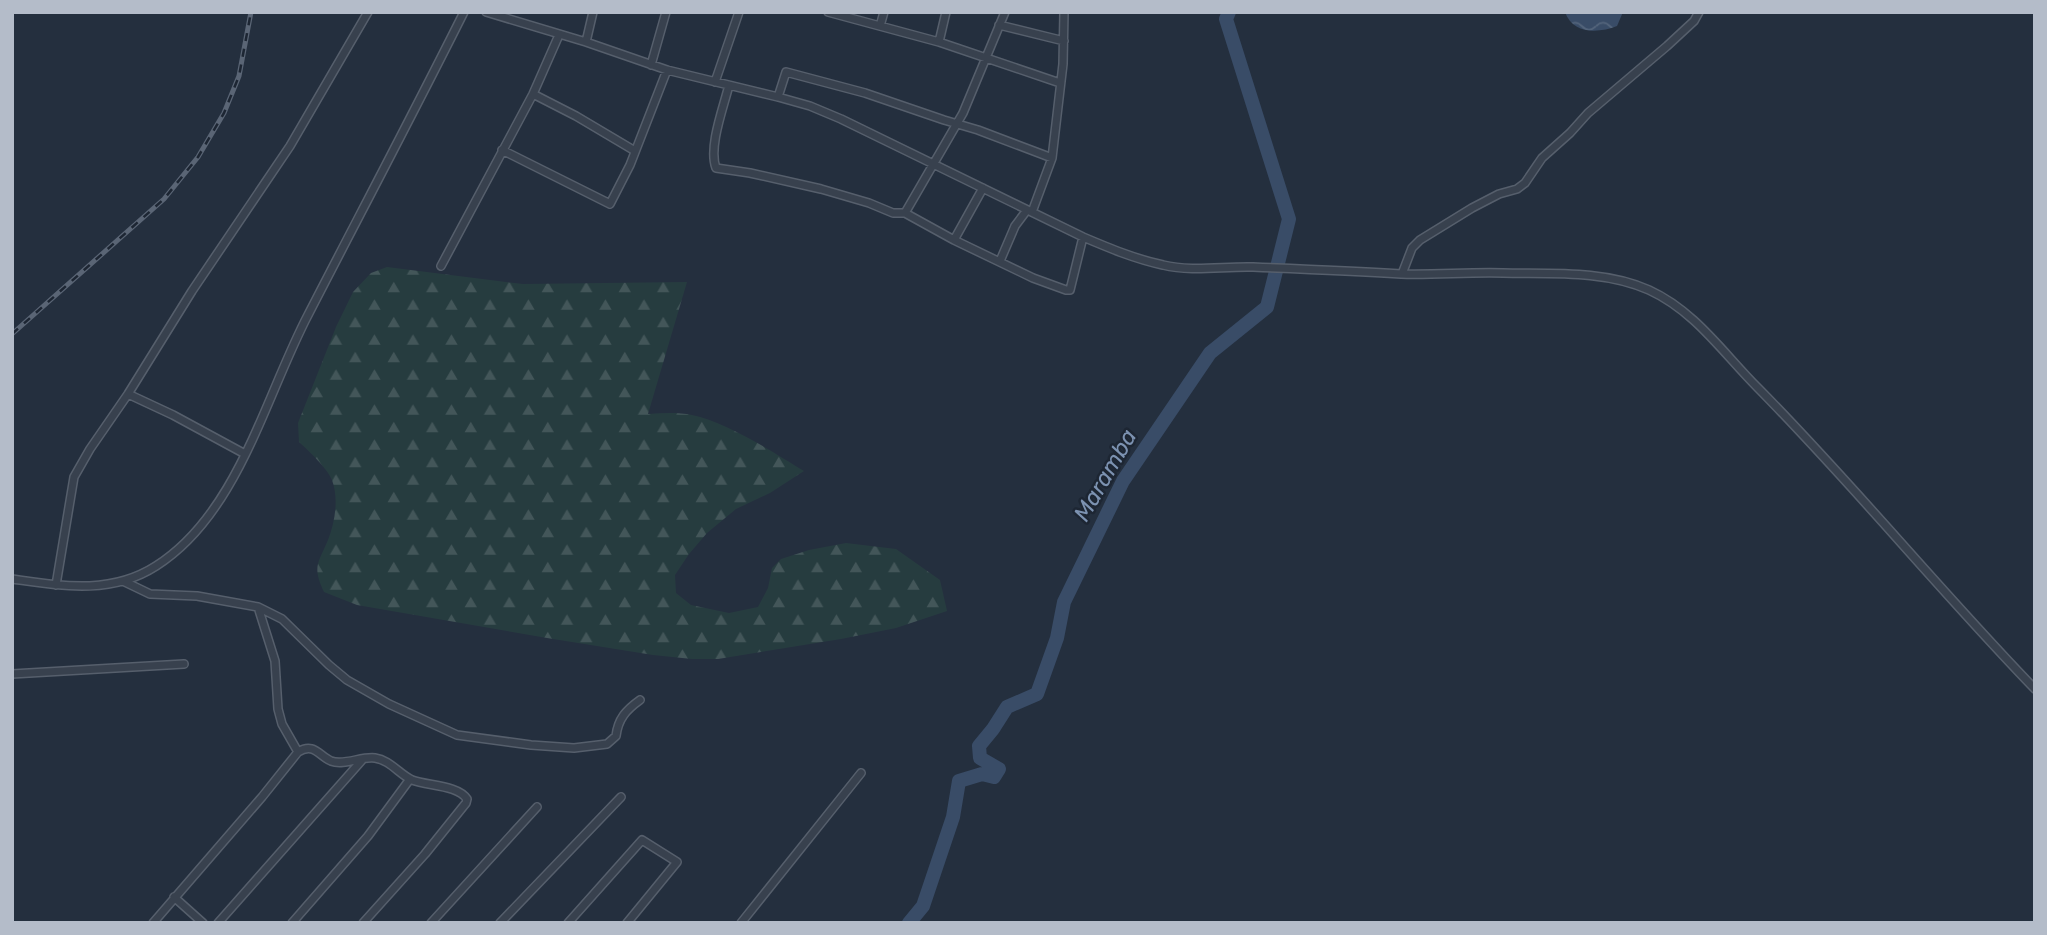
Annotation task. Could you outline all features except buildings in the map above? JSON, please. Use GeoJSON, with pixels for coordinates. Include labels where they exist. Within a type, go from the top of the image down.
{"type":"FeatureCollection","features":[{"type":"Feature","properties":{"kind":"street"},"geometry":{"type":"LineString","coordinates":[[56,585],[74,477],[192,291],[290,146],[368,12]]}},
{"type":"Feature","properties":{"kind":"street"},"geometry":{"type":"LineString","coordinates":[[12,579],[99,587],[125,582],[156,566],[182,546],[204,522],[226,492],[292,347],[464,12]]}},
{"type":"Feature","properties":{"kind":"street"},"geometry":{"type":"LineString","coordinates":[[486,12],[667,70],[810,106],[1083,237],[1117,252],[1164,266],[1402,274],[1468,272],[1585,275],[1627,282],[1648,289],[1670,301],[1708,332],[2035,689]]}},
{"type":"Feature","properties":{"kind":"street"},"geometry":{"type":"LineString","coordinates":[[586,42],[593,12]]}},
{"type":"Feature","properties":{"kind":"street"},"geometry":{"type":"LineString","coordinates":[[652,65],[666,12]]}},
{"type":"Feature","properties":{"kind":"street"},"geometry":{"type":"LineString","coordinates":[[715,82],[739,12]]}},
{"type":"Feature","properties":{"kind":"street"},"geometry":{"type":"LineString","coordinates":[[828,12],[939,42],[1060,83]]}},
{"type":"Feature","properties":{"kind":"street"},"geometry":{"type":"LineString","coordinates":[[880,26],[884,12]]}},
{"type":"Feature","properties":{"kind":"street"},"geometry":{"type":"LineString","coordinates":[[939,42],[946,12]]}},
{"type":"Feature","properties":{"kind":"street"},"geometry":{"type":"LineString","coordinates":[[905,213],[958,124],[1004,12]]}},
{"type":"Feature","properties":{"kind":"street"},"geometry":{"type":"LineString","coordinates":[[1000,261],[1016,226],[1029,211],[1052,159],[1063,64],[1065,12]]}},
{"type":"Feature","properties":{"kind":"street"},"geometry":{"type":"LineString","coordinates":[[1402,274],[1412,248],[1420,240],[1472,208],[1525,183],[1542,159],[1588,113],[1667,46],[1694,21],[1699,12]]}},
{"type":"Feature","properties":{"kind":"street"},"geometry":{"type":"LineString","coordinates":[[999,25],[1064,41]]}},
{"type":"Feature","properties":{"kind":"street"},"geometry":{"type":"LineString","coordinates":[[441,266],[533,94],[559,35]]}},
{"type":"Feature","properties":{"kind":"street"},"geometry":{"type":"LineString","coordinates":[[502,150],[610,204],[635,151],[667,70]]}},
{"type":"Feature","properties":{"kind":"street"},"geometry":{"type":"LineString","coordinates":[[778,97],[786,72],[865,93],[978,130],[1052,159]]}},
{"type":"Feature","properties":{"kind":"street"},"geometry":{"type":"LineString","coordinates":[[729,85],[713,150],[716,167],[821,189],[893,213],[905,213],[954,240],[1051,286],[1070,290],[1083,237]]}},
{"type":"Feature","properties":{"kind":"street"},"geometry":{"type":"LineString","coordinates":[[533,94],[635,151]]}},
{"type":"Feature","properties":{"kind":"street"},"geometry":{"type":"LineString","coordinates":[[954,240],[984,188]]}},
{"type":"Feature","properties":{"kind":"street"},"geometry":{"type":"LineString","coordinates":[[128,394],[245,454]]}},
{"type":"Feature","properties":{"kind":"street"},"geometry":{"type":"LineString","coordinates":[[125,582],[150,594],[197,596],[258,607],[282,619],[347,680],[389,704],[457,735],[574,748],[607,744],[616,736],[617,724],[640,700]]}},
{"type":"Feature","properties":{"kind":"street"},"geometry":{"type":"LineString","coordinates":[[258,607],[275,661],[278,709],[282,724],[298,752]]}},
{"type":"Feature","properties":{"kind":"street"},"geometry":{"type":"LineString","coordinates":[[12,674],[184,664]]}},
{"type":"Feature","properties":{"kind":"street"},"geometry":{"type":"LineString","coordinates":[[153,923],[298,752],[307,748],[334,761],[375,758],[382,760],[410,779],[461,792],[467,799],[425,854],[363,923]]}},
{"type":"Feature","properties":{"kind":"street"},"geometry":{"type":"LineString","coordinates":[[218,923],[363,759]]}},
{"type":"Feature","properties":{"kind":"street"},"geometry":{"type":"LineString","coordinates":[[741,923],[861,773]]}},
{"type":"Feature","properties":{"kind":"street"},"geometry":{"type":"LineString","coordinates":[[292,923],[368,836],[410,779]]}},
{"type":"Feature","properties":{"kind":"street"},"geometry":{"type":"LineString","coordinates":[[499,923],[621,797]]}},
{"type":"Feature","properties":{"kind":"street"},"geometry":{"type":"LineString","coordinates":[[431,923],[537,807]]}},
{"type":"Feature","properties":{"kind":"street"},"geometry":{"type":"LineString","coordinates":[[568,923],[642,840],[677,862],[626,923]]}},
{"type":"Feature","properties":{"kind":"street"},"geometry":{"type":"LineString","coordinates":[[174,897],[203,923]]}},
{"type":"Feature","properties":{"kind":"green space"},"geometry":{"type":"Polygon","coordinates":[[[387,267],[523,284],[687,282],[648,414],[681,413],[719,424],[749,438],[804,471],[770,493],[736,509],[707,533],[675,575],[676,593],[691,605],[729,613],[758,607],[768,588],[772,568],[781,559],[846,543],[896,549],[940,580],[947,611],[896,628],[841,639],[718,659],[692,659],[547,638],[357,605],[324,592],[317,570],[333,526],[335,495],[332,480],[326,470],[299,442],[298,423],[336,327],[353,292],[371,273],[387,267]]]}},
{"type":"Feature","properties":{"kind":"water"},"geometry":{"type":"Polygon","coordinates":[[[1565,12],[1623,12],[1617,26],[1595,31],[1574,25],[1565,12]]]}},
{"type":"Feature","properties":{"kind":"waterway","name":"Maramba"},"geometry":{"type":"LineString","coordinates":[[909,923],[923,906],[953,817],[959,781],[982,774],[994,777],[999,769],[980,758],[979,746],[1007,707],[1037,694],[1057,638],[1064,602],[1123,481],[1210,353],[1267,307],[1289,219],[1226,19],[1229,12]]}},
{"type":"Feature","properties":{"kind":"railway"},"geometry":{"type":"LineString","coordinates":[[12,334],[164,199],[198,157],[224,113],[239,76],[251,12]]}}]}
